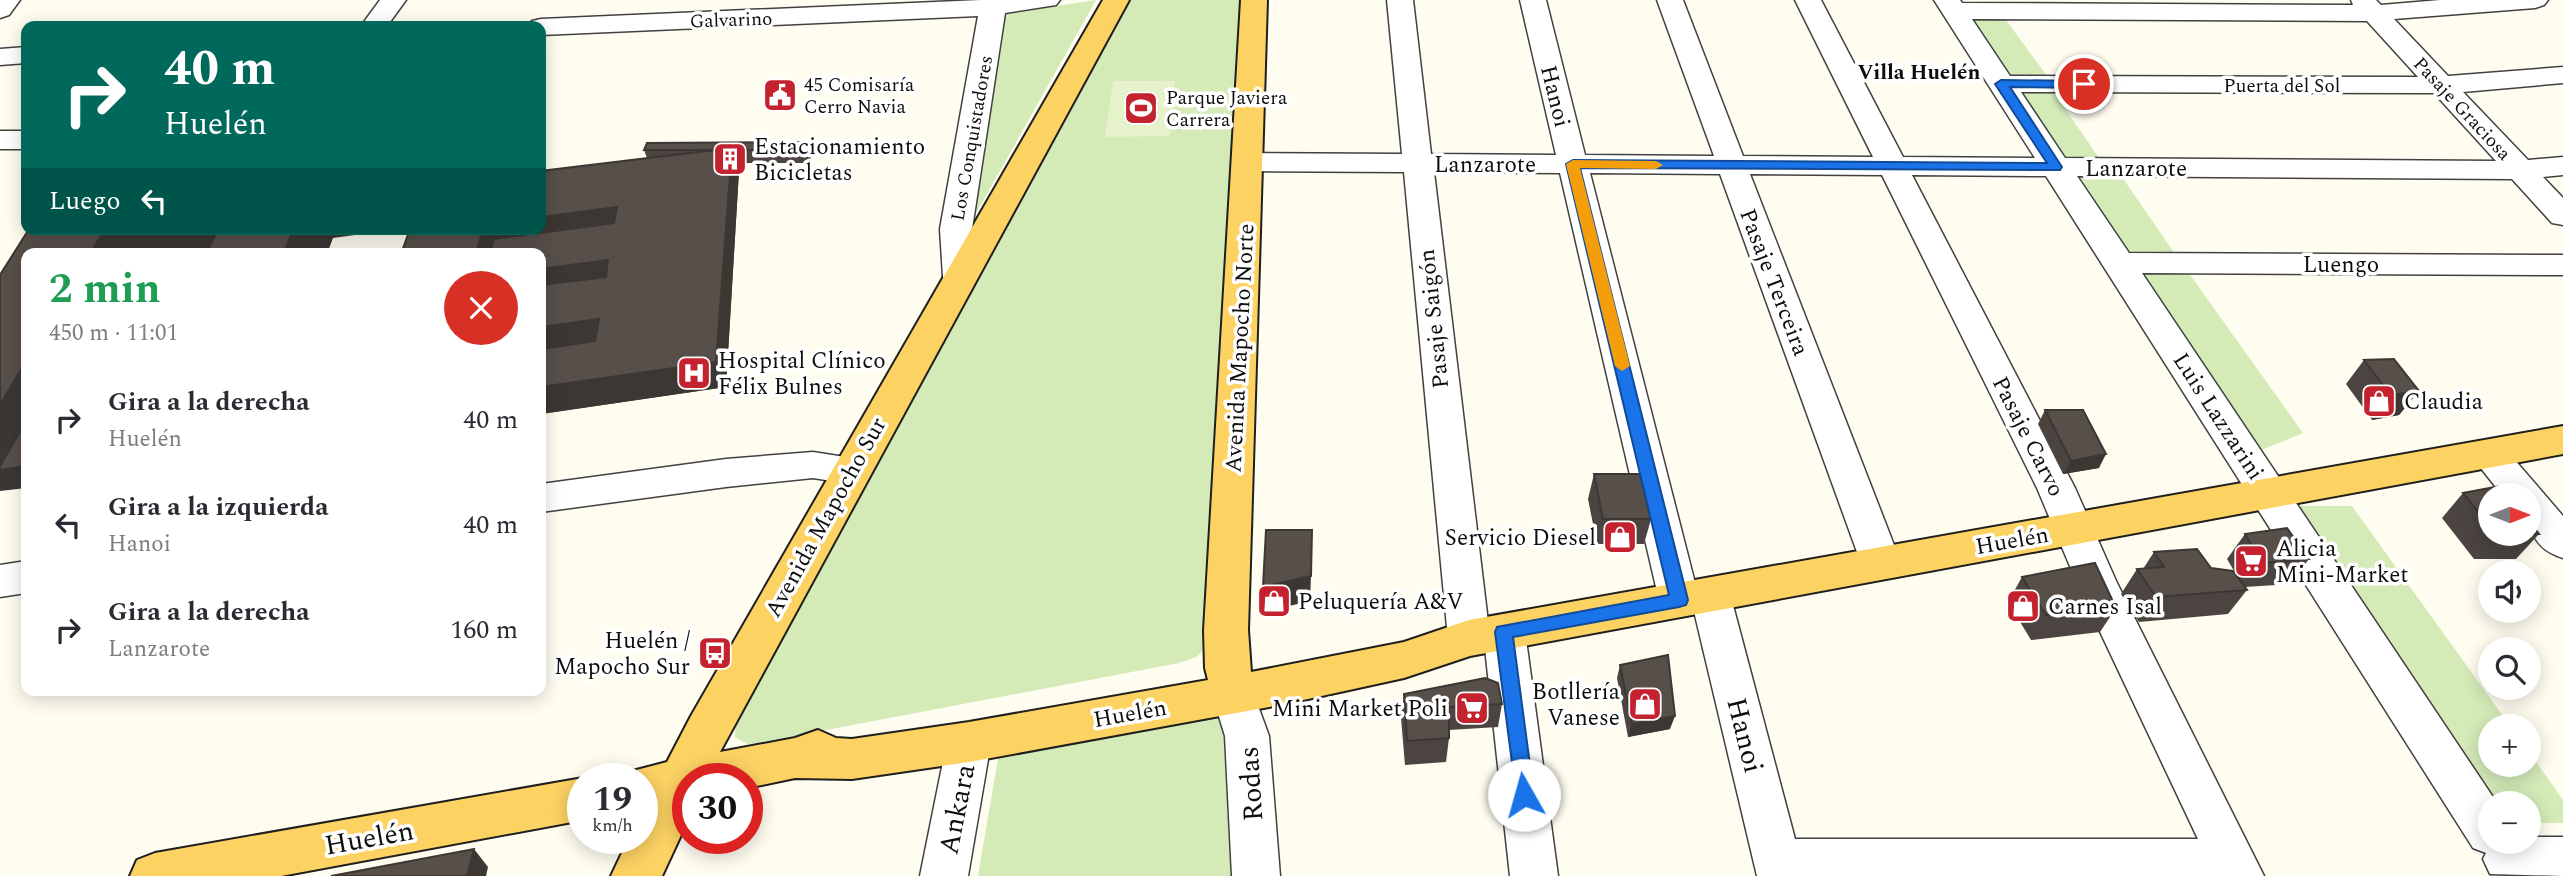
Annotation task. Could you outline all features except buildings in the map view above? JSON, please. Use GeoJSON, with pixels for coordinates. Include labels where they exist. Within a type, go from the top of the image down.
{"type":"FeatureCollection","features":[{"type":"Feature","properties":{"kind":"main road","name":"Avenida Mapocho Sur"},"geometry":{"type":"LineString","coordinates":[[687,763],[1116,0]]}},
{"type":"Feature","properties":{"kind":"main road","name":"Avenida Mapocho Norte"},"geometry":{"type":"LineString","coordinates":[[1231,681],[1226,617],[1254,0]]}},
{"type":"Feature","properties":{"kind":"main road","name":"Huelén"},"geometry":{"type":"LineString","coordinates":[[763,764],[795,758],[853,739],[1231,681],[1404,660],[1478,637],[2563,440]]}},
{"type":"Feature","properties":{"kind":"main road","name":"Huelén"},"geometry":{"type":"LineString","coordinates":[[795,758],[852,758],[969,741],[1231,681]]}},
{"type":"Feature","properties":{"kind":"main road","name":"Avenida Mapocho Sur"},"geometry":{"type":"LineString","coordinates":[[636,876],[672,791]]}},
{"type":"Feature","properties":{"kind":"main road","name":"Huelén"},"geometry":{"type":"LineString","coordinates":[[155,876],[567,802]]}},
{"type":"Feature","properties":{"kind":"street"},"geometry":{"type":"LineString","coordinates":[[0,10],[7,0]]}},
{"type":"Feature","properties":{"kind":"street"},"geometry":{"type":"LineString","coordinates":[[378,21],[393,0]]}},
{"type":"Feature","properties":{"kind":"street","name":"Galvarino"},"geometry":{"type":"LineString","coordinates":[[546,27],[856,7],[1048,0]]}},
{"type":"Feature","properties":{"kind":"street","name":"Pasaje Saigón"},"geometry":{"type":"LineString","coordinates":[[1400,0],[1416,163],[1478,637],[1534,876]]}},
{"type":"Feature","properties":{"kind":"street","name":"Hanoi"},"geometry":{"type":"LineString","coordinates":[[1533,0],[1573,164],[1695,597],[1779,869]]}},
{"type":"Feature","properties":{"kind":"street","name":"Pasaje Terceira"},"geometry":{"type":"LineString","coordinates":[[1670,0],[1881,563]]}},
{"type":"Feature","properties":{"kind":"street","name":"Pasaje Carvo"},"geometry":{"type":"LineString","coordinates":[[1808,0],[2056,488],[2097,583],[2237,869]]}},
{"type":"Feature","properties":{"kind":"street"},"geometry":{"type":"LineString","coordinates":[[1950,5],[2368,6],[2535,0]]}},
{"type":"Feature","properties":{"kind":"street","name":"Los Conquistadores"},"geometry":{"type":"LineString","coordinates":[[959,277],[956,229],[994,4]]}},
{"type":"Feature","properties":{"kind":"street","name":"Luis Lazzarini"},"geometry":{"type":"LineString","coordinates":[[1950,5],[2478,814]]}},
{"type":"Feature","properties":{"kind":"street","name":"Pasaje Graciosa"},"geometry":{"type":"LineString","coordinates":[[2368,6],[2563,216]]}},
{"type":"Feature","properties":{"kind":"street"},"geometry":{"type":"LineString","coordinates":[[0,45],[21,44]]}},
{"type":"Feature","properties":{"kind":"street"},"geometry":{"type":"LineString","coordinates":[[0,57],[21,55]]}},
{"type":"Feature","properties":{"kind":"street","name":"Puerta del Sol"},"geometry":{"type":"LineString","coordinates":[[2001,84],[2442,86],[2563,75]]}},
{"type":"Feature","properties":{"kind":"street"},"geometry":{"type":"LineString","coordinates":[[0,140],[21,140]]}},
{"type":"Feature","properties":{"kind":"street","name":"Lanzarote"},"geometry":{"type":"LineString","coordinates":[[1247,162],[2521,170],[2563,166]]}},
{"type":"Feature","properties":{"kind":"street","name":"Luengo"},"geometry":{"type":"LineString","coordinates":[[2118,263],[2563,265]]}},
{"type":"Feature","properties":{"kind":"street"},"geometry":{"type":"LineString","coordinates":[[2488,453],[2513,483]]}},
{"type":"Feature","properties":{"kind":"street"},"geometry":{"type":"LineString","coordinates":[[546,497],[726,473],[813,465],[851,470]]}},
{"type":"Feature","properties":{"kind":"street"},"geometry":{"type":"LineString","coordinates":[[2541,516],[2563,543]]}},
{"type":"Feature","properties":{"kind":"street"},"geometry":{"type":"LineString","coordinates":[[0,581],[21,578]]}},
{"type":"Feature","properties":{"kind":"street","name":"Rodas"},"geometry":{"type":"LineString","coordinates":[[1231,681],[1247,736],[1256,876]]}},
{"type":"Feature","properties":{"kind":"street","name":"Ankara"},"geometry":{"type":"LineString","coordinates":[[944,876],[969,741]]}},
{"type":"Feature","properties":{"kind":"street"},"geometry":{"type":"LineString","coordinates":[[2520,854],[2563,859]]}},
{"type":"Feature","properties":{"kind":"street"},"geometry":{"type":"LineString","coordinates":[[1779,869],[2237,869]]}},
{"type":"Feature","properties":{"kind":"green space"},"geometry":{"type":"Polygon","coordinates":[[[1096,0],[970,224],[999,15],[1096,0]]]}},
{"type":"Feature","properties":{"kind":"green space","name":"Parque Javiera Carrera"},"geometry":{"type":"Polygon","coordinates":[[[1127,0],[1246,0],[1207,647],[1196,657],[1179,663],[748,744],[735,737],[735,722],[1127,0]]]}},
{"type":"Feature","properties":{"kind":"green space"},"geometry":{"type":"Polygon","coordinates":[[[1966,15],[2003,16],[2050,80],[2009,79],[1966,15]]]}},
{"type":"Feature","properties":{"kind":"green space","name":"Parque Javiera Carrera"},"geometry":{"type":"Polygon","coordinates":[[[1113,81],[1175,81],[1170,136],[1105,137],[1113,81]]]}},
{"type":"Feature","properties":{"kind":"green space"},"geometry":{"type":"Polygon","coordinates":[[[2013,89],[2051,89],[2102,162],[2061,161],[2013,89]]]}},
{"type":"Feature","properties":{"kind":"green space"},"geometry":{"type":"Polygon","coordinates":[[[2074,177],[2122,177],[2175,254],[2124,254],[2074,177]]]}},
{"type":"Feature","properties":{"kind":"green space"},"geometry":{"type":"Polygon","coordinates":[[[2138,272],[2188,272],[2303,433],[2259,451],[2138,272]]]}},
{"type":"Feature","properties":{"kind":"green space"},"geometry":{"type":"Polygon","coordinates":[[[2294,506],[2352,506],[2478,681],[2478,700],[2491,700],[2501,714],[2478,714],[2478,777],[2294,506]]]}},
{"type":"Feature","properties":{"kind":"green space"},"geometry":{"type":"Polygon","coordinates":[[[1222,706],[1231,876],[978,876],[1001,741],[1222,706]]]}},
{"type":"Feature","properties":{"kind":"green space"},"geometry":{"type":"Polygon","coordinates":[[[2541,769],[2563,800],[2563,823],[2541,823],[2541,791],[2488,791],[2478,777],[2541,777],[2541,769]]]}},
{"type":"Feature","properties":{"kind":"slow traffic"},"geometry":{"type":"LineString","coordinates":[[1622,366],[1573,164],[1656,165]]}},
{"type":"Feature","properties":{"kind":"place","name":"45 Comisaría Cerro Navia"},"geometry":{"type":"Point","coordinates":[780,95]}},
{"type":"Feature","properties":{"kind":"place","name":"Parque Javiera Carrera"},"geometry":{"type":"Point","coordinates":[1141,108]}},
{"type":"Feature","properties":{"kind":"place","name":"Estacionamiento Bicicletas"},"geometry":{"type":"Point","coordinates":[730,159]}},
{"type":"Feature","properties":{"kind":"place","name":"Hospital Clínico Félix Bulnes"},"geometry":{"type":"Point","coordinates":[694,373]}},
{"type":"Feature","properties":{"kind":"place","name":"Claudia"},"geometry":{"type":"Point","coordinates":[2379,401]}},
{"type":"Feature","properties":{"kind":"place","name":"Servicio Diesel"},"geometry":{"type":"Point","coordinates":[1620,537]}},
{"type":"Feature","properties":{"kind":"place","name":"Alicia Mini-Market"},"geometry":{"type":"Point","coordinates":[2251,561]}},
{"type":"Feature","properties":{"kind":"place","name":"Peluquería A&V"},"geometry":{"type":"Point","coordinates":[1274,601]}},
{"type":"Feature","properties":{"kind":"place","name":"Carnes Isal"},"geometry":{"type":"Point","coordinates":[2023,606]}},
{"type":"Feature","properties":{"kind":"place","name":"Huelén / Mapocho Sur"},"geometry":{"type":"Point","coordinates":[715,653]}},
{"type":"Feature","properties":{"kind":"place","name":"Botllería Vanese"},"geometry":{"type":"Point","coordinates":[1645,704]}},
{"type":"Feature","properties":{"kind":"place","name":"Mini Market Poli"},"geometry":{"type":"Point","coordinates":[1472,708]}},
{"type":"Feature","properties":{"kind":"district","name":"Villa Huelén"},"geometry":{"type":"Point","coordinates":[1919,72]}},
{"type":"Feature","properties":{"kind":"route"},"geometry":{"type":"LineString","coordinates":[[1524,795],[1504,632],[1679,600],[1573,164],[2056,167],[2001,84],[2084,84]]}}]}
